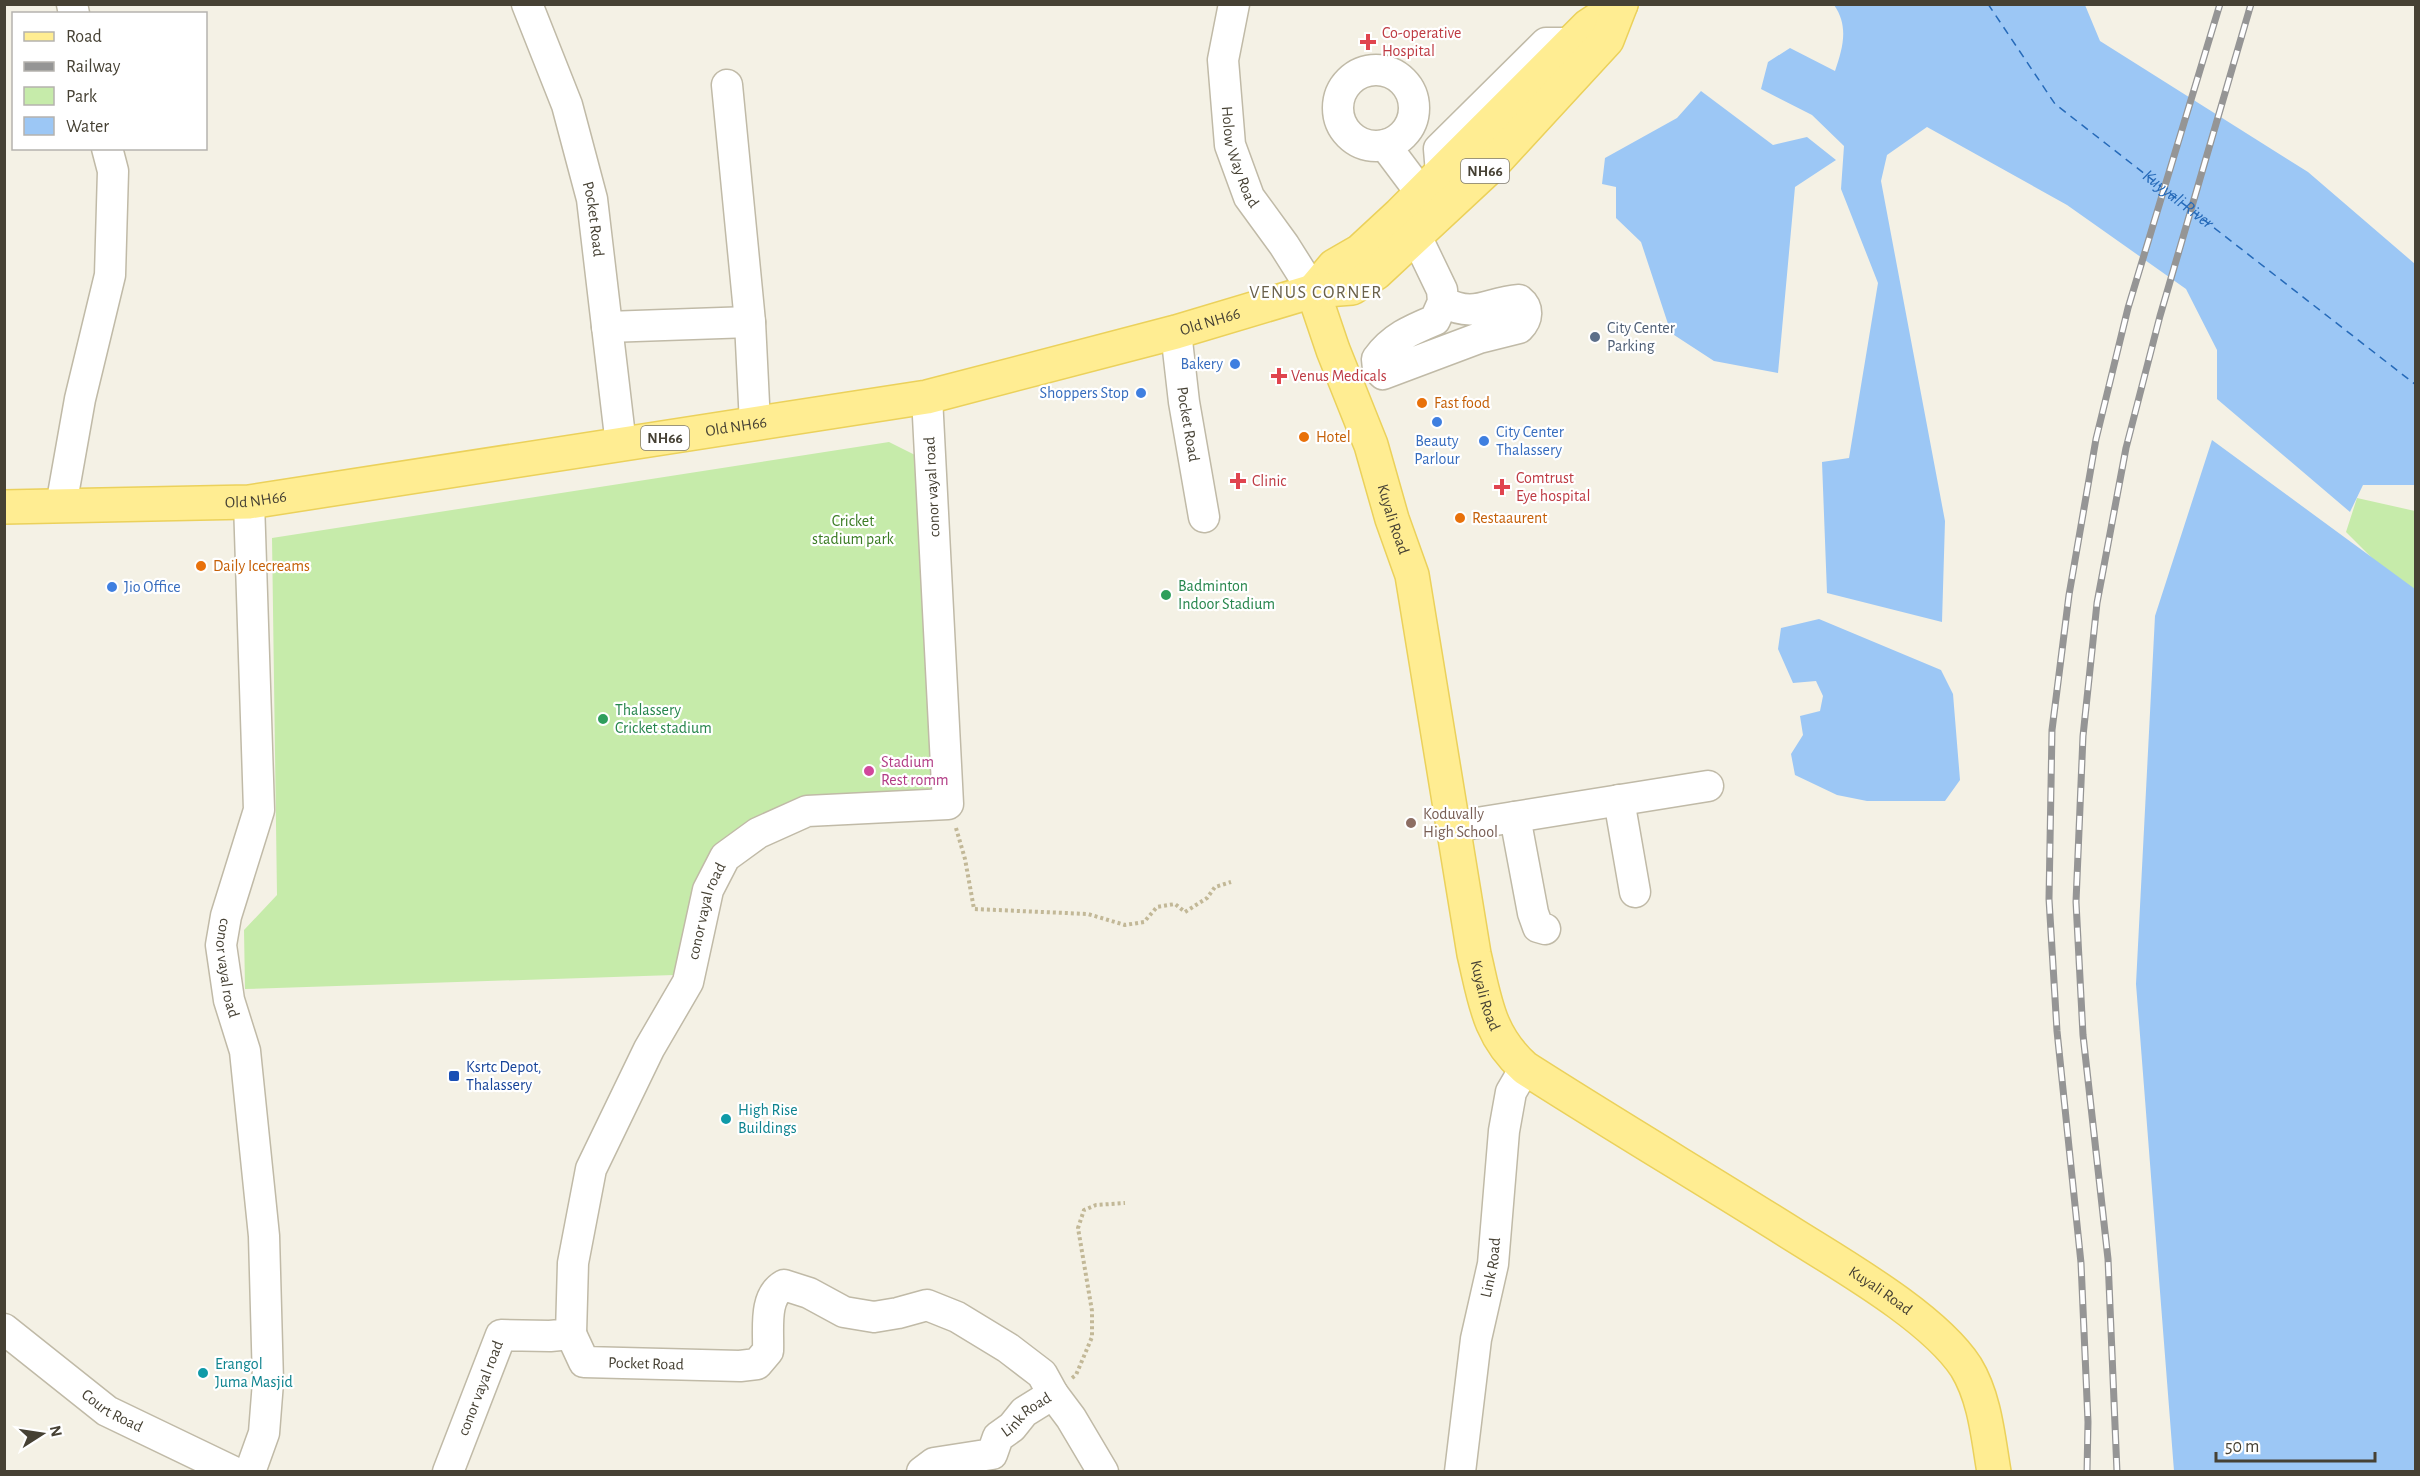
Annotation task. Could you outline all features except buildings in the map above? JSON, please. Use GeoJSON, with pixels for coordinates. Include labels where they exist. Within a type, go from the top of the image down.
{"type":"FeatureCollection","features":[{"type":"Feature","properties":{"kind":"main road","name":"Old NH66"},"geometry":{"type":"LineString","coordinates":[[1313,291],[1334,266],[1360,251],[1431,183],[1588,26],[1621,4]]}},
{"type":"Feature","properties":{"kind":"main road","name":"Old NH66"},"geometry":{"type":"LineString","coordinates":[[4,507],[249,502],[927,397],[1176,332],[1313,291],[1352,288],[1376,273],[1491,166],[1607,40],[1621,4]]}},
{"type":"Feature","properties":{"kind":"main road","name":"Kuyali Road"},"geometry":{"type":"LineString","coordinates":[[1313,291],[1333,350],[1371,445],[1412,575],[1474,954],[1488,1013],[1498,1038],[1525,1068],[1827,1256],[1908,1310],[1943,1341],[1966,1368],[1983,1408],[1994,1472]]}},
{"type":"Feature","properties":{"kind":"street","name":"Pocket Road"},"geometry":{"type":"LineString","coordinates":[[527,4],[567,105],[592,199],[621,445]]}},
{"type":"Feature","properties":{"kind":"street","name":"Holow Way Road"},"geometry":{"type":"LineString","coordinates":[[1234,4],[1223,60],[1230,145],[1249,197],[1284,245],[1313,291]]}},
{"type":"Feature","properties":{"kind":"street"},"geometry":{"type":"LineString","coordinates":[[727,86],[750,321],[754,424]]}},
{"type":"Feature","properties":{"kind":"street"},"geometry":{"type":"LineString","coordinates":[[1385,145],[1431,183]]}},
{"type":"Feature","properties":{"kind":"street"},"geometry":{"type":"LineString","coordinates":[[61,506],[80,399],[110,274],[113,171],[108,150]]}},
{"type":"Feature","properties":{"kind":"street"},"geometry":{"type":"LineString","coordinates":[[1416,236],[1442,290],[1443,302],[1435,320],[1407,332],[1387,346],[1377,359],[1378,369],[1383,374],[1479,338],[1519,328],[1526,318],[1527,311],[1519,300],[1470,310],[1457,309],[1443,302]]}},
{"type":"Feature","properties":{"kind":"street"},"geometry":{"type":"LineString","coordinates":[[607,327],[750,321]]}},
{"type":"Feature","properties":{"kind":"street","name":"Pocket Road"},"geometry":{"type":"LineString","coordinates":[[1176,332],[1184,402],[1204,517]]}},
{"type":"Feature","properties":{"kind":"street","name":"conor vayal road"},"geometry":{"type":"LineString","coordinates":[[448,1472],[501,1335],[571,1334],[573,1263],[591,1169],[649,1049],[688,982],[708,890],[725,857],[758,833],[807,811],[948,804],[927,397]]}},
{"type":"Feature","properties":{"kind":"street","name":"conor vayal road"},"geometry":{"type":"LineString","coordinates":[[249,502],[259,810],[226,916],[221,945],[229,1000],[245,1051],[264,1236],[268,1382],[264,1433],[250,1472]]}},
{"type":"Feature","properties":{"kind":"street"},"geometry":{"type":"LineString","coordinates":[[1452,827],[1708,786]]}},
{"type":"Feature","properties":{"kind":"street"},"geometry":{"type":"LineString","coordinates":[[1619,800],[1635,892]]}},
{"type":"Feature","properties":{"kind":"street"},"geometry":{"type":"LineString","coordinates":[[1515,817],[1533,913],[1538,927],[1545,929]]}},
{"type":"Feature","properties":{"kind":"street","name":"Link Road"},"geometry":{"type":"LineString","coordinates":[[1460,1472],[1476,1339],[1493,1264],[1509,1101],[1511,1092],[1525,1068]]}},
{"type":"Feature","properties":{"kind":"street","name":"Pocket Road"},"geometry":{"type":"LineString","coordinates":[[571,1334],[584,1362],[740,1366],[758,1364],[768,1352],[769,1306],[776,1289],[784,1285],[809,1293],[844,1312],[874,1317],[927,1305],[957,1317],[1008,1348],[1042,1374],[1053,1394]]}},
{"type":"Feature","properties":{"kind":"street","name":"Court Road"},"geometry":{"type":"LineString","coordinates":[[11,1342],[107,1411],[234,1472]]}},
{"type":"Feature","properties":{"kind":"street","name":"Link Road"},"geometry":{"type":"LineString","coordinates":[[922,1472],[934,1463],[992,1454],[998,1437],[1012,1427],[1024,1412],[1053,1394],[1071,1418],[1103,1472]]}},
{"type":"Feature","properties":{"kind":"path"},"geometry":{"type":"LineString","coordinates":[[948,804],[965,859],[974,909],[1088,914],[1125,925],[1144,922],[1157,907],[1175,904],[1185,912],[1207,898],[1215,887],[1231,882]]}},
{"type":"Feature","properties":{"kind":"path"},"geometry":{"type":"LineString","coordinates":[[1053,1394],[1076,1376],[1092,1337],[1092,1311],[1078,1228],[1084,1210],[1096,1205],[1125,1203]]}},
{"type":"Feature","properties":{"kind":"green space","name":"Thalassery Cricket stadium"},"geometry":{"type":"Polygon","coordinates":[[[889,442],[917,456],[938,794],[799,800],[701,883],[674,975],[245,989],[244,930],[277,895],[272,538],[889,442]]]}},
{"type":"Feature","properties":{"kind":"green space"},"geometry":{"type":"Polygon","coordinates":[[[2357,498],[2415,511],[2415,601],[2346,532],[2357,498]]]}},
{"type":"Feature","properties":{"kind":"water","name":"Kuyyali River"},"geometry":{"type":"Polygon","coordinates":[[[1834,5],[2085,5],[2100,41],[2308,172],[2415,264],[2415,485],[2363,485],[2350,512],[2217,399],[2217,350],[2186,289],[2067,205],[1927,127],[1887,155],[1881,181],[1945,521],[1942,622],[1827,593],[1822,462],[1849,458],[1878,283],[1841,189],[1844,146],[1812,115],[1761,89],[1768,62],[1790,48],[1835,71],[1842,46],[1843,29],[1839,13],[1834,5]]]}},
{"type":"Feature","properties":{"kind":"water"},"geometry":{"type":"Polygon","coordinates":[[[1701,91],[1773,145],[1807,137],[1836,160],[1795,187],[1778,373],[1714,361],[1671,333],[1641,242],[1616,218],[1616,187],[1602,184],[1605,158],[1677,118],[1701,91]]]}},
{"type":"Feature","properties":{"kind":"water"},"geometry":{"type":"Polygon","coordinates":[[[2212,440],[2415,589],[2415,1471],[2174,1471],[2136,984],[2155,616],[2212,440]]]}},
{"type":"Feature","properties":{"kind":"water"},"geometry":{"type":"Polygon","coordinates":[[[1819,619],[1941,670],[1953,694],[1960,780],[1945,801],[1867,801],[1837,795],[1795,775],[1791,754],[1803,735],[1800,716],[1820,711],[1823,696],[1816,681],[1793,683],[1778,649],[1781,628],[1819,619]]]}},
{"type":"Feature","properties":{"kind":"ferry route"},"geometry":{"type":"LineString","coordinates":[[1988,4],[2055,104],[2416,385]]}},
{"type":"Feature","properties":{"kind":"railway"},"geometry":{"type":"LineString","coordinates":[[2087,1472],[2088,1422],[2081,1263],[2057,1031],[2049,899],[2052,730],[2069,595],[2096,439],[2128,308],[2220,4]]}},
{"type":"Feature","properties":{"kind":"railway"},"geometry":{"type":"LineString","coordinates":[[2117,1472],[2108,1259],[2083,1035],[2076,902],[2083,736],[2097,603],[2126,448],[2160,316],[2251,4]]}},
{"type":"Feature","properties":{"kind":"place","name":"Co-operative Hospital"},"geometry":{"type":"Point","coordinates":[1368,42]}},
{"type":"Feature","properties":{"kind":"place","name":"City Center Parking"},"geometry":{"type":"Point","coordinates":[1595,337]}},
{"type":"Feature","properties":{"kind":"place","name":"Bakery"},"geometry":{"type":"Point","coordinates":[1235,364]}},
{"type":"Feature","properties":{"kind":"place","name":"Venus Medicals"},"geometry":{"type":"Point","coordinates":[1279,376]}},
{"type":"Feature","properties":{"kind":"place","name":"Shoppers Stop"},"geometry":{"type":"Point","coordinates":[1141,393]}},
{"type":"Feature","properties":{"kind":"place","name":"Fast food"},"geometry":{"type":"Point","coordinates":[1422,403]}},
{"type":"Feature","properties":{"kind":"place","name":"Beauty Parlour"},"geometry":{"type":"Point","coordinates":[1437,422]}},
{"type":"Feature","properties":{"kind":"place","name":"Hotel"},"geometry":{"type":"Point","coordinates":[1304,437]}},
{"type":"Feature","properties":{"kind":"place","name":"City Center Thalassery"},"geometry":{"type":"Point","coordinates":[1484,441]}},
{"type":"Feature","properties":{"kind":"place","name":"Clinic"},"geometry":{"type":"Point","coordinates":[1238,481]}},
{"type":"Feature","properties":{"kind":"place","name":"Comtrust Eye hospital"},"geometry":{"type":"Point","coordinates":[1502,487]}},
{"type":"Feature","properties":{"kind":"place","name":"Restaaurent"},"geometry":{"type":"Point","coordinates":[1460,518]}},
{"type":"Feature","properties":{"kind":"place","name":"Daily Icecreams"},"geometry":{"type":"Point","coordinates":[201,566]}},
{"type":"Feature","properties":{"kind":"place","name":"Jio Office"},"geometry":{"type":"Point","coordinates":[112,587]}},
{"type":"Feature","properties":{"kind":"place","name":"Badminton Indoor Stadium"},"geometry":{"type":"Point","coordinates":[1166,595]}},
{"type":"Feature","properties":{"kind":"place","name":"Thalassery Cricket stadium"},"geometry":{"type":"Point","coordinates":[603,719]}},
{"type":"Feature","properties":{"kind":"place","name":"Stadium Rest romm"},"geometry":{"type":"Point","coordinates":[869,771]}},
{"type":"Feature","properties":{"kind":"place","name":"Koduvally High School"},"geometry":{"type":"Point","coordinates":[1411,823]}},
{"type":"Feature","properties":{"kind":"place","name":"Ksrtc Depot, Thalassery"},"geometry":{"type":"Point","coordinates":[454,1076]}},
{"type":"Feature","properties":{"kind":"place","name":"High Rise Buildings"},"geometry":{"type":"Point","coordinates":[726,1119]}},
{"type":"Feature","properties":{"kind":"place","name":"Erangol Juma Masjid"},"geometry":{"type":"Point","coordinates":[203,1373]}},
{"type":"Feature","properties":{"kind":"district","name":"VENUS CORNER"},"geometry":{"type":"Point","coordinates":[1316,293]}},
{"type":"Feature","properties":{"kind":"park label","name":"Cricket stadium park"},"geometry":{"type":"Point","coordinates":[853,530]}}]}
